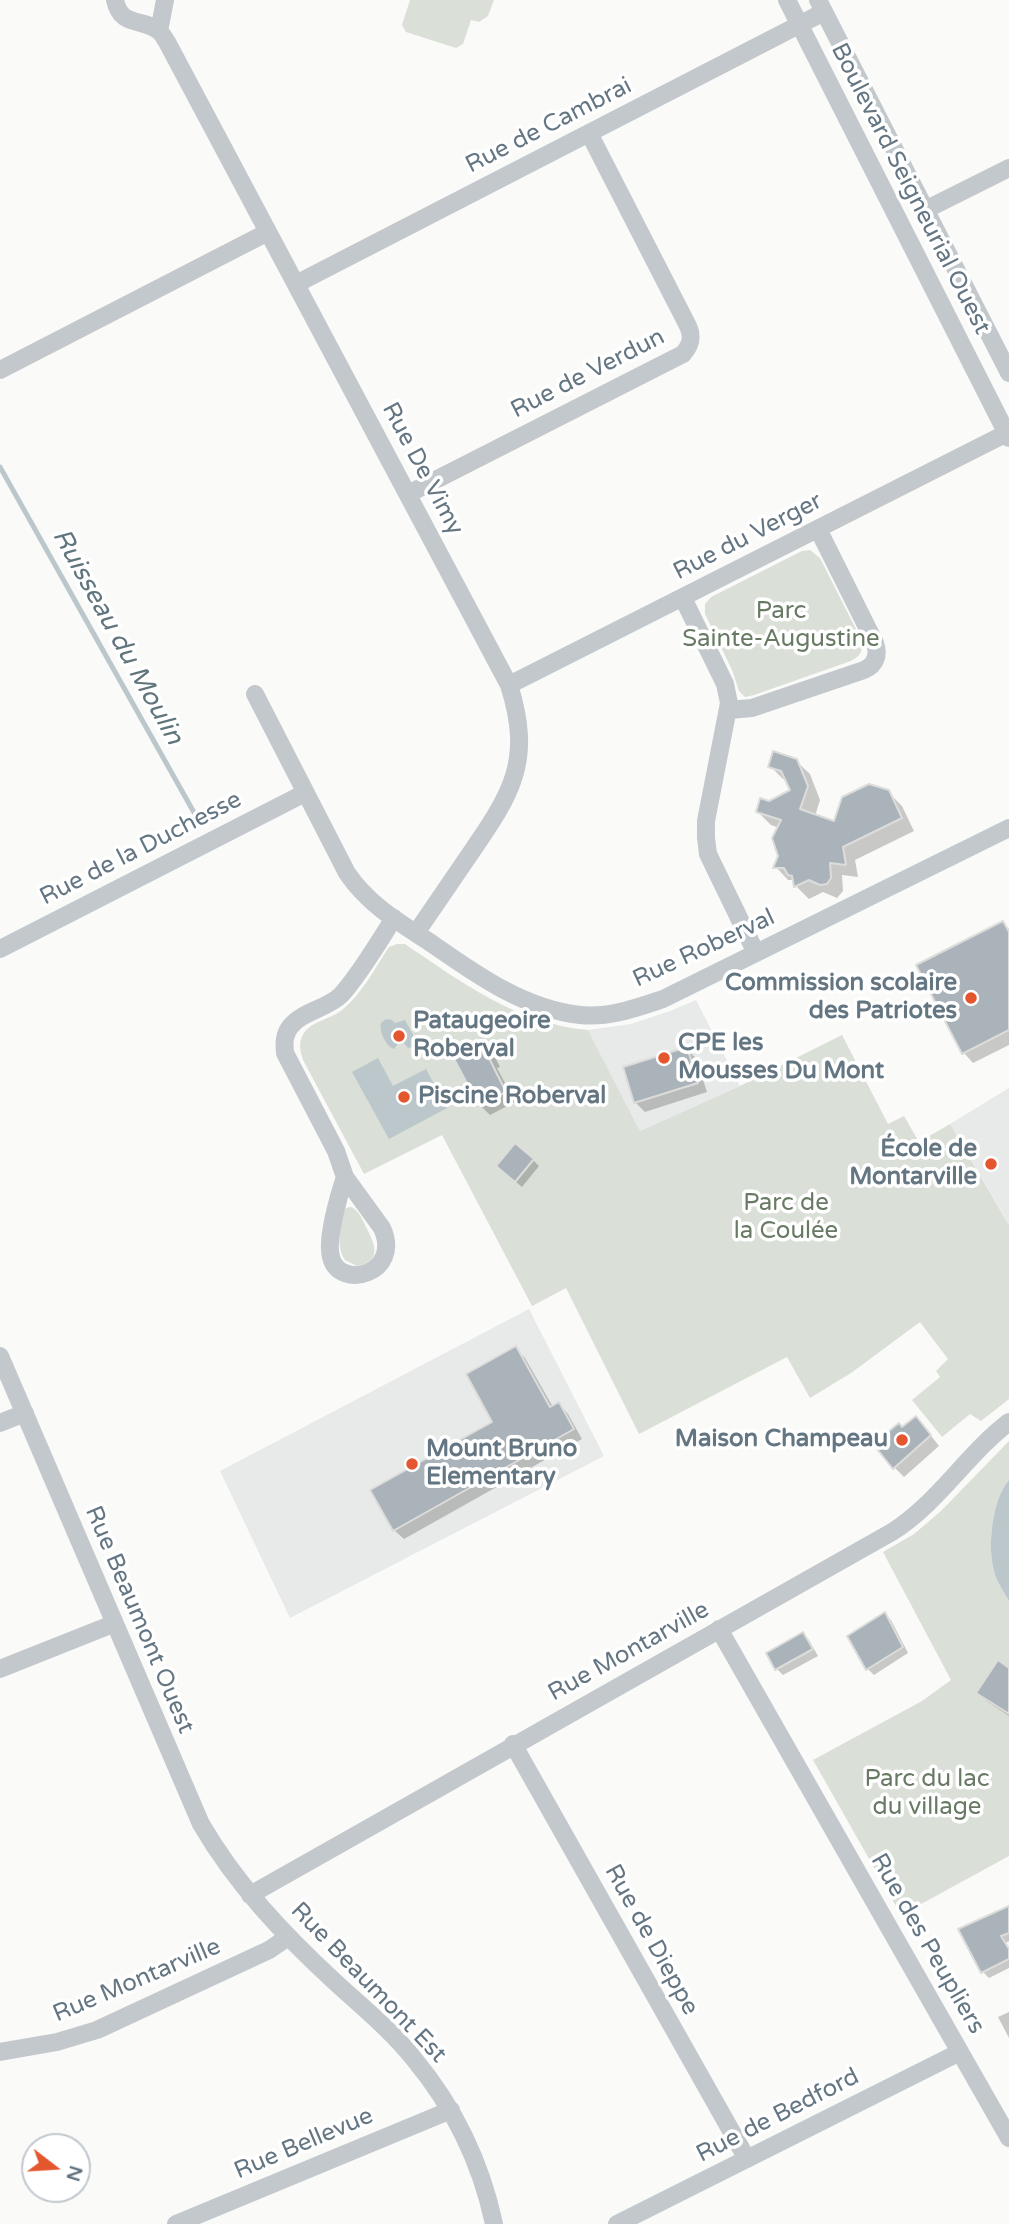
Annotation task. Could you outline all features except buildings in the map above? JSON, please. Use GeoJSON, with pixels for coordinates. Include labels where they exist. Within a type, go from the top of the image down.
{"type":"FeatureCollection","features":[{"type":"Feature","properties":{"kind":"street"},"geometry":{"type":"LineString","coordinates":[[115,0],[124,17],[159,31],[165,0]]}},
{"type":"Feature","properties":{"kind":"street","name":"Boulevard Seigneurial Ouest"},"geometry":{"type":"LineString","coordinates":[[787,0],[1008,435]]}},
{"type":"Feature","properties":{"kind":"street","name":"Boulevard Seigneurial Ouest"},"geometry":{"type":"LineString","coordinates":[[821,6],[1009,373]]}},
{"type":"Feature","properties":{"kind":"street","name":"Rue de Cambrai"},"geometry":{"type":"LineString","coordinates":[[296,284],[800,25],[821,6]]}},
{"type":"Feature","properties":{"kind":"street","name":"Rue De Vimy"},"geometry":{"type":"LineString","coordinates":[[159,31],[509,685],[517,712],[518,764],[512,784],[495,817],[415,933]]}},
{"type":"Feature","properties":{"kind":"street","name":"Rue de Verdun"},"geometry":{"type":"LineString","coordinates":[[408,494],[683,354],[688,347],[691,334],[688,326],[589,133]]}},
{"type":"Feature","properties":{"kind":"street"},"geometry":{"type":"LineString","coordinates":[[925,210],[1009,168]]}},
{"type":"Feature","properties":{"kind":"street"},"geometry":{"type":"LineString","coordinates":[[0,370],[268,232]]}},
{"type":"Feature","properties":{"kind":"street","name":"Rue du Verger"},"geometry":{"type":"LineString","coordinates":[[509,685],[1008,435]]}},
{"type":"Feature","properties":{"kind":"street"},"geometry":{"type":"LineString","coordinates":[[729,710],[752,708],[864,670],[876,659],[875,643],[818,529]]}},
{"type":"Feature","properties":{"kind":"street"},"geometry":{"type":"LineString","coordinates":[[683,598],[725,684],[728,697],[729,710],[710,796],[706,838],[708,854],[756,953]]}},
{"type":"Feature","properties":{"kind":"street","name":"Rue Roberval"},"geometry":{"type":"LineString","coordinates":[[255,694],[347,873],[359,890],[415,933],[500,989],[528,1001],[581,1015],[611,1014],[663,999],[1009,828]]}},
{"type":"Feature","properties":{"kind":"street","name":"Rue de la Duchesse"},"geometry":{"type":"LineString","coordinates":[[0,949],[305,793]]}},
{"type":"Feature","properties":{"kind":"street"},"geometry":{"type":"LineString","coordinates":[[345,1177],[336,1206],[330,1254],[338,1269],[355,1275],[365,1274],[380,1264],[387,1246],[386,1237],[345,1177],[336,1151],[285,1053],[285,1038],[296,1021],[324,1007],[340,995],[394,918]]}},
{"type":"Feature","properties":{"kind":"street","name":"Rue Beaumont Ouest"},"geometry":{"type":"LineString","coordinates":[[0,1356],[201,1824],[250,1895]]}},
{"type":"Feature","properties":{"kind":"street"},"geometry":{"type":"LineString","coordinates":[[0,1423],[25,1413]]}},
{"type":"Feature","properties":{"kind":"street","name":"Rue Montarville"},"geometry":{"type":"LineString","coordinates":[[250,1895],[906,1523],[928,1505],[1009,1422]]}},
{"type":"Feature","properties":{"kind":"street"},"geometry":{"type":"LineString","coordinates":[[0,1669],[113,1624]]}},
{"type":"Feature","properties":{"kind":"street","name":"Rue des Peupliers"},"geometry":{"type":"LineString","coordinates":[[719,1629],[1009,2138]]}},
{"type":"Feature","properties":{"kind":"street","name":"Rue de Dieppe"},"geometry":{"type":"LineString","coordinates":[[513,1744],[747,2159]]}},
{"type":"Feature","properties":{"kind":"street","name":"Rue Beaumont Est"},"geometry":{"type":"LineString","coordinates":[[250,1895],[288,1937],[399,2042],[419,2065],[451,2110],[473,2156],[494,2224]]}},
{"type":"Feature","properties":{"kind":"street","name":"Rue Montarville"},"geometry":{"type":"LineString","coordinates":[[0,2052],[57,2042],[97,2030],[269,1950],[288,1937]]}},
{"type":"Feature","properties":{"kind":"street","name":"Rue de Bedford"},"geometry":{"type":"LineString","coordinates":[[617,2224],[960,2052]]}},
{"type":"Feature","properties":{"kind":"street","name":"Rue Bellevue"},"geometry":{"type":"LineString","coordinates":[[176,2224],[451,2110]]}},
{"type":"Feature","properties":{"kind":"shaded area","name":"CPE les Mousses Du Mont"},"geometry":{"type":"Polygon","coordinates":[[[696,1000],[740,1086],[640,1131],[588,1030],[631,1024],[696,1000]]]}},
{"type":"Feature","properties":{"kind":"shaded area","name":"Pataugeoire Roberval"},"geometry":{"type":"Polygon","coordinates":[[[386,1019],[395,1023],[405,1020],[417,1042],[415,1046],[408,1048],[401,1040],[394,1049],[388,1045],[381,1027],[381,1023],[386,1019]]]}},
{"type":"Feature","properties":{"kind":"shaded area","name":"Piscine Roberval"},"geometry":{"type":"Polygon","coordinates":[[[378,1058],[393,1086],[426,1069],[447,1108],[389,1139],[352,1072],[378,1058]]]}},
{"type":"Feature","properties":{"kind":"shaded area","name":"École de Montarville"},"geometry":{"type":"Polygon","coordinates":[[[1009,1088],[1009,1224],[950,1124],[1009,1088]]]}},
{"type":"Feature","properties":{"kind":"shaded area","name":"Mount Bruno Elementary"},"geometry":{"type":"Polygon","coordinates":[[[529,1309],[604,1456],[290,1618],[220,1471],[529,1309]]]}},
{"type":"Feature","properties":{"kind":"shaded area"},"geometry":{"type":"Polygon","coordinates":[[[1009,1480],[1009,1601],[995,1575],[991,1537],[998,1499],[1009,1480]]]}},
{"type":"Feature","properties":{"kind":"green space"},"geometry":{"type":"Polygon","coordinates":[[[410,0],[494,0],[488,16],[479,22],[471,20],[463,44],[456,48],[406,32],[402,25],[410,0]]]}},
{"type":"Feature","properties":{"kind":"green space","name":"Parc Sainte-Augustine"},"geometry":{"type":"Polygon","coordinates":[[[810,550],[820,558],[862,641],[861,652],[848,662],[745,697],[739,691],[705,614],[705,604],[711,597],[802,551],[810,550]]]}},
{"type":"Feature","properties":{"kind":"green space","name":"Parc de la Coulée"},"geometry":{"type":"Polygon","coordinates":[[[405,944],[469,986],[514,1010],[562,1026],[588,1030],[640,1131],[740,1086],[842,1035],[888,1124],[904,1116],[919,1142],[950,1124],[1009,1225],[1009,1399],[981,1421],[970,1414],[942,1437],[912,1400],[940,1377],[936,1371],[948,1359],[920,1322],[851,1373],[810,1398],[787,1357],[639,1434],[566,1288],[532,1306],[442,1135],[364,1174],[303,1060],[300,1046],[307,1029],[338,1013],[349,1004],[389,947],[405,944]]]}},
{"type":"Feature","properties":{"kind":"green space"},"geometry":{"type":"Polygon","coordinates":[[[351,1207],[361,1217],[374,1244],[371,1260],[357,1266],[345,1260],[340,1249],[340,1227],[346,1208],[351,1207]]]}},
{"type":"Feature","properties":{"kind":"green space","name":"Parc du lac du village"},"geometry":{"type":"Polygon","coordinates":[[[1009,1441],[1009,1480],[998,1499],[992,1524],[991,1549],[995,1575],[1009,1601],[1009,1856],[901,1915],[813,1760],[922,1701],[951,1680],[883,1552],[914,1534],[941,1511],[1009,1441]]]}},
{"type":"Feature","properties":{"kind":"waterway","name":"Ruisseau du Moulin"},"geometry":{"type":"LineString","coordinates":[[0,467],[201,825]]}},
{"type":"Feature","properties":{"kind":"place","name":"Commission scolaire des Patriotes"},"geometry":{"type":"Point","coordinates":[971,998]}},
{"type":"Feature","properties":{"kind":"place","name":"Pataugeoire Roberval"},"geometry":{"type":"Point","coordinates":[399,1036]}},
{"type":"Feature","properties":{"kind":"place","name":"CPE les Mousses Du Mont"},"geometry":{"type":"Point","coordinates":[664,1058]}},
{"type":"Feature","properties":{"kind":"place","name":"Piscine Roberval"},"geometry":{"type":"Point","coordinates":[404,1097]}},
{"type":"Feature","properties":{"kind":"place","name":"École de Montarville"},"geometry":{"type":"Point","coordinates":[991,1164]}},
{"type":"Feature","properties":{"kind":"place","name":"Maison Champeau"},"geometry":{"type":"Point","coordinates":[902,1440]}},
{"type":"Feature","properties":{"kind":"place","name":"Mount Bruno Elementary"},"geometry":{"type":"Point","coordinates":[412,1464]}}]}
